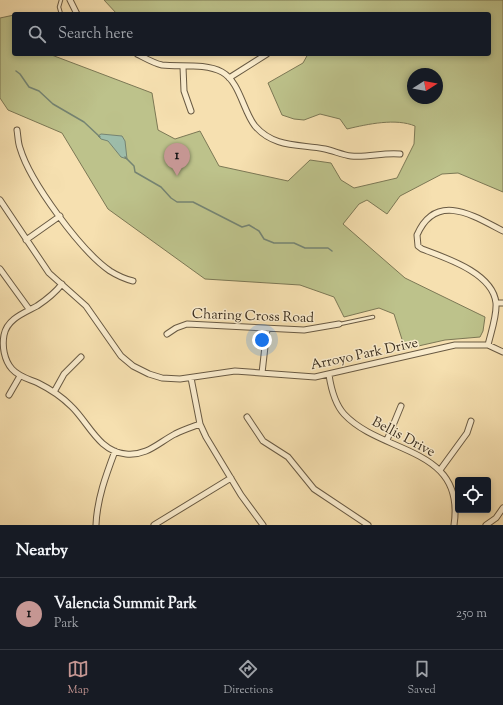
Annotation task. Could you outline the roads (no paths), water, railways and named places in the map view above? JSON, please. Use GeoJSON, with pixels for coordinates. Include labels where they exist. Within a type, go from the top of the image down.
{"type":"FeatureCollection","features":[{"type":"Feature","properties":{"kind":"street"},"geometry":{"type":"LineString","coordinates":[[70,0],[76,12]]}},
{"type":"Feature","properties":{"kind":"street"},"geometry":{"type":"LineString","coordinates":[[142,56],[160,64],[213,69],[223,73],[229,78],[253,124],[272,140],[283,144],[325,149],[352,156],[389,153],[400,154]]}},
{"type":"Feature","properties":{"kind":"street"},"geometry":{"type":"LineString","coordinates":[[229,78],[265,56]]}},
{"type":"Feature","properties":{"kind":"street"},"geometry":{"type":"LineString","coordinates":[[183,66],[184,92],[191,111]]}},
{"type":"Feature","properties":{"kind":"street"},"geometry":{"type":"LineString","coordinates":[[18,130],[20,148],[28,168],[74,236],[110,270],[123,278],[133,280]]}},
{"type":"Feature","properties":{"kind":"street","name":"Arroyo Park Drive"},"geometry":{"type":"LineString","coordinates":[[0,200],[49,273],[86,306],[114,348],[133,366],[149,374],[162,378],[191,378],[235,371],[299,378],[329,375],[455,345],[488,345],[503,352]]}},
{"type":"Feature","properties":{"kind":"street"},"geometry":{"type":"LineString","coordinates":[[488,345],[496,303],[489,285],[470,270],[422,250],[418,246],[417,236],[430,218],[440,212],[450,209],[470,214],[503,231]]}},
{"type":"Feature","properties":{"kind":"street"},"geometry":{"type":"LineString","coordinates":[[26,240],[60,216]]}},
{"type":"Feature","properties":{"kind":"street"},"geometry":{"type":"LineString","coordinates":[[0,269],[29,310]]}},
{"type":"Feature","properties":{"kind":"street"},"geometry":{"type":"LineString","coordinates":[[62,284],[48,297],[19,315],[11,322],[4,333],[3,346],[6,360],[12,369],[20,376],[54,392],[70,405],[100,442],[115,451],[124,453],[141,453],[154,448],[181,432],[200,424]]}},
{"type":"Feature","properties":{"kind":"street"},"geometry":{"type":"LineString","coordinates":[[496,303],[503,303]]}},
{"type":"Feature","properties":{"kind":"street","name":"Charing Cross Road"},"geometry":{"type":"LineString","coordinates":[[167,334],[176,328],[187,324],[304,330],[339,324]]}},
{"type":"Feature","properties":{"kind":"street"},"geometry":{"type":"LineString","coordinates":[[262,373],[267,329]]}},
{"type":"Feature","properties":{"kind":"street"},"geometry":{"type":"LineString","coordinates":[[54,392],[64,374],[81,358]]}},
{"type":"Feature","properties":{"kind":"street","name":"Bellis Drive"},"geometry":{"type":"LineString","coordinates":[[329,375],[333,396],[343,413],[354,423],[428,462],[440,470],[447,480],[455,503],[454,525]]}},
{"type":"Feature","properties":{"kind":"street"},"geometry":{"type":"LineString","coordinates":[[9,395],[20,376]]}},
{"type":"Feature","properties":{"kind":"street"},"geometry":{"type":"LineString","coordinates":[[191,378],[200,424],[206,437],[241,495],[263,525]]}},
{"type":"Feature","properties":{"kind":"street"},"geometry":{"type":"LineString","coordinates":[[387,440],[401,406]]}},
{"type":"Feature","properties":{"kind":"street"},"geometry":{"type":"LineString","coordinates":[[247,417],[263,441],[288,457],[314,489],[367,525]]}},
{"type":"Feature","properties":{"kind":"street"},"geometry":{"type":"LineString","coordinates":[[440,470],[467,433],[471,421]]}},
{"type":"Feature","properties":{"kind":"street"},"geometry":{"type":"LineString","coordinates":[[96,525],[97,511],[102,489],[115,451]]}},
{"type":"Feature","properties":{"kind":"street"},"geometry":{"type":"LineString","coordinates":[[154,525],[231,478]]}},
{"type":"Feature","properties":{"kind":"street"},"geometry":{"type":"LineString","coordinates":[[486,525],[496,518],[503,508]]}},
{"type":"Feature","properties":{"kind":"lane"},"geometry":{"type":"LineString","coordinates":[[60,12],[59,7],[61,0]]}},
{"type":"Feature","properties":{"kind":"lane"},"geometry":{"type":"LineString","coordinates":[[339,324],[373,317]]}},
{"type":"Feature","properties":{"kind":"waterway"},"geometry":{"type":"LineString","coordinates":[[16,71],[20,74],[29,87],[39,91],[53,104],[84,122],[100,137]]}},
{"type":"Feature","properties":{"kind":"waterway"},"geometry":{"type":"LineString","coordinates":[[125,157],[134,166],[135,172],[161,187],[177,202],[193,202],[242,227],[249,225],[259,231],[264,239],[274,243],[294,243],[305,248],[328,248],[332,251]]}},
{"type":"Feature","properties":{"kind":"place","name":"Valencia Summit Park"},"geometry":{"type":"Point","coordinates":[177,176]}}]}
